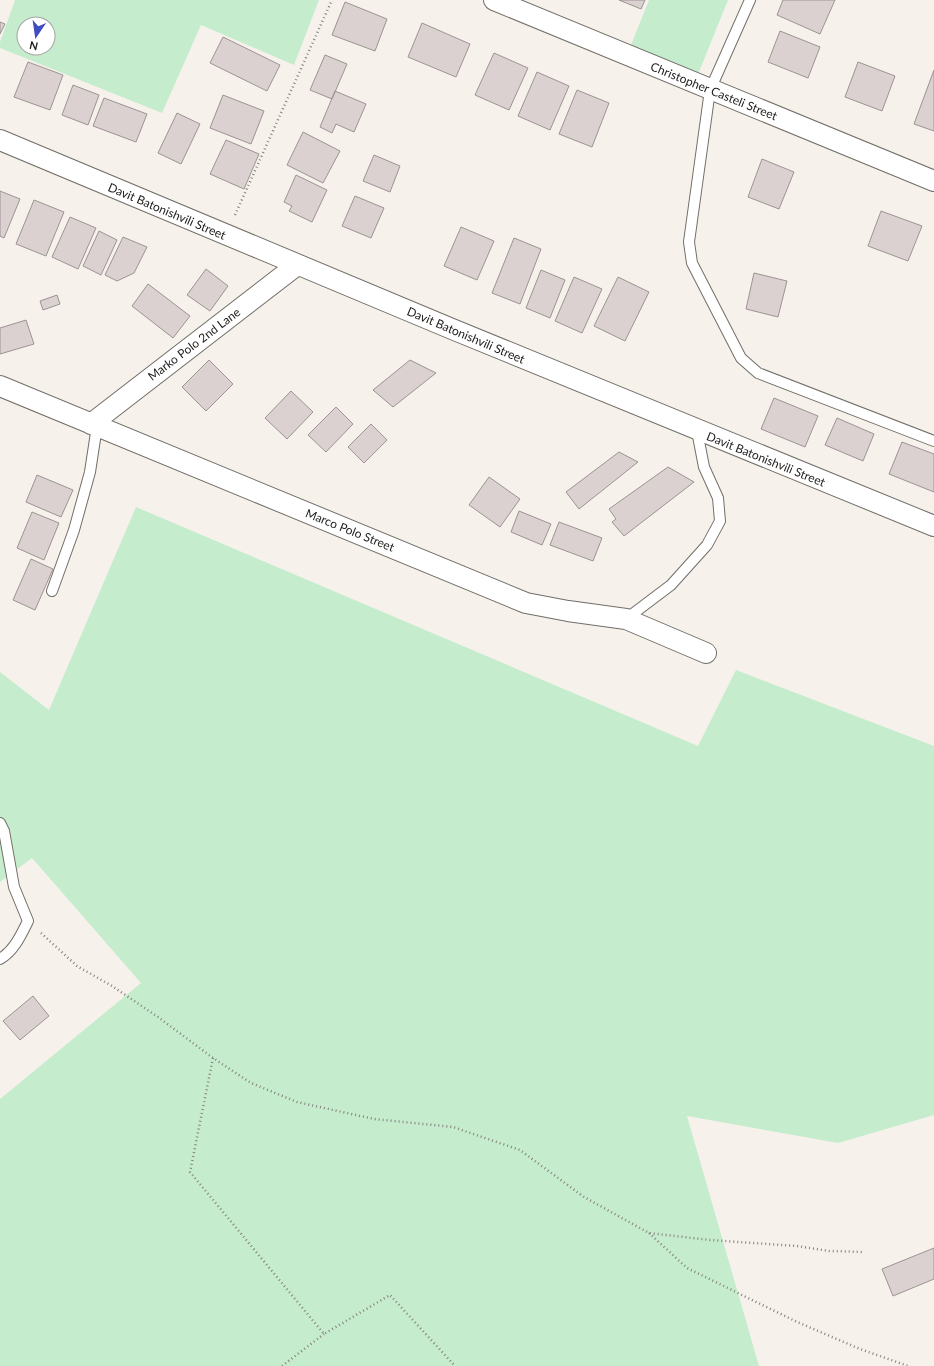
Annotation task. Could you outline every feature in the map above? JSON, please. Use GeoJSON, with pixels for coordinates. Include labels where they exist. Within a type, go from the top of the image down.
{"type":"FeatureCollection","features":[{"type":"Feature","properties":{"kind":"street","name":"Christopher Casteli Street"},"geometry":{"type":"LineString","coordinates":[[494,0],[934,181]]}},
{"type":"Feature","properties":{"kind":"street","name":"Davit Batonishvili Street"},"geometry":{"type":"LineString","coordinates":[[0,140],[697,431],[934,526]]}},
{"type":"Feature","properties":{"kind":"street","name":"Marko Polo 2nd Lane"},"geometry":{"type":"LineString","coordinates":[[94,425],[297,265]]}},
{"type":"Feature","properties":{"kind":"street","name":"Marco Polo Street"},"geometry":{"type":"LineString","coordinates":[[0,386],[526,603],[568,611],[626,619],[706,653]]}},
{"type":"Feature","properties":{"kind":"lane"},"geometry":{"type":"LineString","coordinates":[[750,0],[710,90],[689,242],[692,263],[741,358],[758,373],[934,441]]}},
{"type":"Feature","properties":{"kind":"lane"},"geometry":{"type":"LineString","coordinates":[[52,591],[74,530],[90,472],[94,425]]}},
{"type":"Feature","properties":{"kind":"lane"},"geometry":{"type":"LineString","coordinates":[[626,619],[671,585],[707,545],[720,521],[718,498],[704,467],[697,431]]}},
{"type":"Feature","properties":{"kind":"lane"},"geometry":{"type":"LineString","coordinates":[[0,823],[4,831],[14,887],[28,922],[17,942],[0,959]]}},
{"type":"Feature","properties":{"kind":"path"},"geometry":{"type":"LineString","coordinates":[[225,235],[332,0]]}},
{"type":"Feature","properties":{"kind":"path"},"geometry":{"type":"LineString","coordinates":[[28,922],[77,966],[112,986],[158,1017],[213,1058],[251,1082],[297,1102],[374,1118],[453,1127],[520,1150],[584,1197],[649,1233],[688,1268],[796,1321],[860,1349],[908,1366]]}},
{"type":"Feature","properties":{"kind":"path"},"geometry":{"type":"LineString","coordinates":[[213,1058],[190,1172],[324,1334]]}},
{"type":"Feature","properties":{"kind":"path"},"geometry":{"type":"LineString","coordinates":[[649,1233],[710,1240],[797,1246],[829,1251],[864,1252]]}},
{"type":"Feature","properties":{"kind":"path"},"geometry":{"type":"LineString","coordinates":[[282,1366],[324,1334],[390,1295],[455,1366]]}},
{"type":"Feature","properties":{"kind":"green space"},"geometry":{"type":"Polygon","coordinates":[[[15,0],[319,0],[294,65],[201,25],[162,113],[20,56],[56,56],[56,16],[16,16],[16,54],[0,48],[0,42],[15,0]]]}},
{"type":"Feature","properties":{"kind":"green space"},"geometry":{"type":"Polygon","coordinates":[[[649,0],[728,0],[697,77],[629,50],[649,0]]]}},
{"type":"Feature","properties":{"kind":"green space"},"geometry":{"type":"Polygon","coordinates":[[[136,507],[698,746],[736,670],[934,746],[934,1115],[838,1143],[687,1116],[759,1366],[0,1366],[0,1099],[141,983],[32,858],[0,882],[0,672],[49,710],[136,507]]]}},
{"type":"Feature","properties":{"kind":"building"},"geometry":{"type":"Polygon","coordinates":[[[619,0],[645,0],[641,9],[619,0]]]}},
{"type":"Feature","properties":{"kind":"building"},"geometry":{"type":"Polygon","coordinates":[[[783,0],[835,0],[820,34],[777,15],[783,0]]]}},
{"type":"Feature","properties":{"kind":"building"},"geometry":{"type":"Polygon","coordinates":[[[345,2],[387,19],[375,51],[332,35],[345,2]]]}},
{"type":"Feature","properties":{"kind":"building"},"geometry":{"type":"Polygon","coordinates":[[[0,22],[5,24],[0,34],[0,22]]]}},
{"type":"Feature","properties":{"kind":"building"},"geometry":{"type":"Polygon","coordinates":[[[422,23],[470,44],[456,77],[408,57],[422,23]]]}},
{"type":"Feature","properties":{"kind":"building"},"geometry":{"type":"Polygon","coordinates":[[[780,31],[820,47],[808,78],[768,62],[780,31]]]}},
{"type":"Feature","properties":{"kind":"building"},"geometry":{"type":"Polygon","coordinates":[[[223,37],[280,65],[267,91],[210,63],[223,37]]]}},
{"type":"Feature","properties":{"kind":"building"},"geometry":{"type":"Polygon","coordinates":[[[494,53],[528,68],[509,110],[475,95],[494,53]]]}},
{"type":"Feature","properties":{"kind":"building"},"geometry":{"type":"Polygon","coordinates":[[[325,55],[347,64],[332,99],[310,90],[325,55]]]}},
{"type":"Feature","properties":{"kind":"building"},"geometry":{"type":"Polygon","coordinates":[[[28,62],[63,75],[50,110],[14,97],[28,62]]]}},
{"type":"Feature","properties":{"kind":"building"},"geometry":{"type":"Polygon","coordinates":[[[858,62],[895,76],[882,111],[845,97],[858,62]]]}},
{"type":"Feature","properties":{"kind":"building"},"geometry":{"type":"Polygon","coordinates":[[[934,70],[934,131],[914,124],[934,70]]]}},
{"type":"Feature","properties":{"kind":"building"},"geometry":{"type":"Polygon","coordinates":[[[537,72],[569,86],[550,130],[518,116],[537,72]]]}},
{"type":"Feature","properties":{"kind":"building"},"geometry":{"type":"Polygon","coordinates":[[[73,85],[99,95],[88,125],[62,115],[73,85]]]}},
{"type":"Feature","properties":{"kind":"building"},"geometry":{"type":"Polygon","coordinates":[[[577,90],[609,103],[592,147],[559,134],[577,90]]]}},
{"type":"Feature","properties":{"kind":"building"},"geometry":{"type":"Polygon","coordinates":[[[335,91],[366,104],[354,132],[336,124],[332,133],[320,127],[335,91]]]}},
{"type":"Feature","properties":{"kind":"building"},"geometry":{"type":"Polygon","coordinates":[[[223,95],[264,111],[251,144],[210,128],[223,95]]]}},
{"type":"Feature","properties":{"kind":"building"},"geometry":{"type":"Polygon","coordinates":[[[104,98],[147,114],[136,142],[93,126],[104,98]]]}},
{"type":"Feature","properties":{"kind":"building"},"geometry":{"type":"Polygon","coordinates":[[[177,113],[200,124],[181,164],[158,153],[177,113]]]}},
{"type":"Feature","properties":{"kind":"building"},"geometry":{"type":"Polygon","coordinates":[[[303,132],[340,151],[323,183],[287,165],[303,132]]]}},
{"type":"Feature","properties":{"kind":"building"},"geometry":{"type":"Polygon","coordinates":[[[226,140],[259,154],[244,189],[210,174],[226,140]]]}},
{"type":"Feature","properties":{"kind":"building"},"geometry":{"type":"Polygon","coordinates":[[[374,155],[400,166],[390,192],[363,181],[374,155]]]}},
{"type":"Feature","properties":{"kind":"building"},"geometry":{"type":"Polygon","coordinates":[[[762,159],[794,172],[779,209],[748,197],[762,159]]]}},
{"type":"Feature","properties":{"kind":"building"},"geometry":{"type":"Polygon","coordinates":[[[296,175],[327,190],[312,222],[289,211],[292,206],[284,202],[296,175]]]}},
{"type":"Feature","properties":{"kind":"building"},"geometry":{"type":"Polygon","coordinates":[[[0,191],[20,199],[4,238],[0,236],[0,191]]]}},
{"type":"Feature","properties":{"kind":"building"},"geometry":{"type":"Polygon","coordinates":[[[355,196],[384,208],[371,238],[342,226],[355,196]]]}},
{"type":"Feature","properties":{"kind":"building"},"geometry":{"type":"Polygon","coordinates":[[[34,200],[64,212],[46,256],[16,244],[34,200]]]}},
{"type":"Feature","properties":{"kind":"building"},"geometry":{"type":"Polygon","coordinates":[[[881,211],[922,226],[908,261],[868,246],[881,211]]]}},
{"type":"Feature","properties":{"kind":"building"},"geometry":{"type":"Polygon","coordinates":[[[70,217],[96,228],[78,269],[52,257],[70,217]]]}},
{"type":"Feature","properties":{"kind":"building"},"geometry":{"type":"Polygon","coordinates":[[[461,227],[494,241],[477,280],[444,266],[461,227]]]}},
{"type":"Feature","properties":{"kind":"building"},"geometry":{"type":"Polygon","coordinates":[[[99,231],[117,240],[101,275],[83,266],[99,231]]]}},
{"type":"Feature","properties":{"kind":"building"},"geometry":{"type":"Polygon","coordinates":[[[123,237],[147,247],[134,273],[117,281],[105,275],[123,237]]]}},
{"type":"Feature","properties":{"kind":"building"},"geometry":{"type":"Polygon","coordinates":[[[514,238],[541,249],[520,304],[492,293],[514,238]]]}},
{"type":"Feature","properties":{"kind":"building"},"geometry":{"type":"Polygon","coordinates":[[[206,269],[228,286],[210,311],[187,295],[206,269]]]}},
{"type":"Feature","properties":{"kind":"building"},"geometry":{"type":"Polygon","coordinates":[[[541,270],[565,280],[550,318],[526,308],[541,270]]]}},
{"type":"Feature","properties":{"kind":"building"},"geometry":{"type":"Polygon","coordinates":[[[754,273],[787,281],[778,317],[746,309],[754,273]]]}},
{"type":"Feature","properties":{"kind":"building"},"geometry":{"type":"Polygon","coordinates":[[[574,277],[602,289],[582,333],[555,321],[574,277]]]}},
{"type":"Feature","properties":{"kind":"building"},"geometry":{"type":"Polygon","coordinates":[[[618,277],[649,292],[625,341],[594,326],[618,277]]]}},
{"type":"Feature","properties":{"kind":"building"},"geometry":{"type":"Polygon","coordinates":[[[148,284],[190,316],[173,338],[132,306],[148,284]]]}},
{"type":"Feature","properties":{"kind":"building"},"geometry":{"type":"Polygon","coordinates":[[[57,295],[60,304],[43,310],[40,301],[57,295]]]}},
{"type":"Feature","properties":{"kind":"building"},"geometry":{"type":"Polygon","coordinates":[[[26,320],[34,344],[0,354],[0,328],[26,320]]]}},
{"type":"Feature","properties":{"kind":"building"},"geometry":{"type":"Polygon","coordinates":[[[209,360],[233,384],[206,411],[182,387],[209,360]]]}},
{"type":"Feature","properties":{"kind":"building"},"geometry":{"type":"Polygon","coordinates":[[[410,360],[436,373],[393,407],[373,390],[410,360]]]}},
{"type":"Feature","properties":{"kind":"building"},"geometry":{"type":"Polygon","coordinates":[[[291,391],[313,412],[287,439],[265,418],[291,391]]]}},
{"type":"Feature","properties":{"kind":"building"},"geometry":{"type":"Polygon","coordinates":[[[774,398],[818,416],[805,447],[761,429],[774,398]]]}},
{"type":"Feature","properties":{"kind":"building"},"geometry":{"type":"Polygon","coordinates":[[[336,407],[353,424],[326,452],[308,435],[336,407]]]}},
{"type":"Feature","properties":{"kind":"building"},"geometry":{"type":"Polygon","coordinates":[[[837,418],[874,434],[863,461],[825,445],[837,418]]]}},
{"type":"Feature","properties":{"kind":"building"},"geometry":{"type":"Polygon","coordinates":[[[371,424],[387,440],[364,463],[348,447],[371,424]]]}},
{"type":"Feature","properties":{"kind":"building"},"geometry":{"type":"Polygon","coordinates":[[[902,442],[934,454],[934,492],[889,474],[902,442]]]}},
{"type":"Feature","properties":{"kind":"building"},"geometry":{"type":"Polygon","coordinates":[[[619,452],[638,462],[579,509],[566,492],[619,452]]]}},
{"type":"Feature","properties":{"kind":"building"},"geometry":{"type":"Polygon","coordinates":[[[668,467],[694,482],[624,536],[612,522],[616,519],[609,509],[668,467]]]}},
{"type":"Feature","properties":{"kind":"building"},"geometry":{"type":"Polygon","coordinates":[[[37,475],[73,490],[61,517],[26,502],[37,475]]]}},
{"type":"Feature","properties":{"kind":"building"},"geometry":{"type":"Polygon","coordinates":[[[489,477],[520,499],[500,527],[469,505],[489,477]]]}},
{"type":"Feature","properties":{"kind":"building"},"geometry":{"type":"Polygon","coordinates":[[[519,511],[551,524],[542,545],[511,532],[519,511]]]}},
{"type":"Feature","properties":{"kind":"building"},"geometry":{"type":"Polygon","coordinates":[[[32,512],[59,523],[44,560],[17,548],[32,512]]]}},
{"type":"Feature","properties":{"kind":"building"},"geometry":{"type":"Polygon","coordinates":[[[559,522],[602,538],[593,561],[550,545],[559,522]]]}},
{"type":"Feature","properties":{"kind":"building"},"geometry":{"type":"Polygon","coordinates":[[[31,559],[53,569],[35,610],[13,600],[31,559]]]}},
{"type":"Feature","properties":{"kind":"building"},"geometry":{"type":"Polygon","coordinates":[[[33,996],[49,1016],[20,1040],[3,1021],[33,996]]]}},
{"type":"Feature","properties":{"kind":"building"},"geometry":{"type":"Polygon","coordinates":[[[934,1248],[934,1279],[893,1296],[882,1269],[934,1248]]]}}]}
